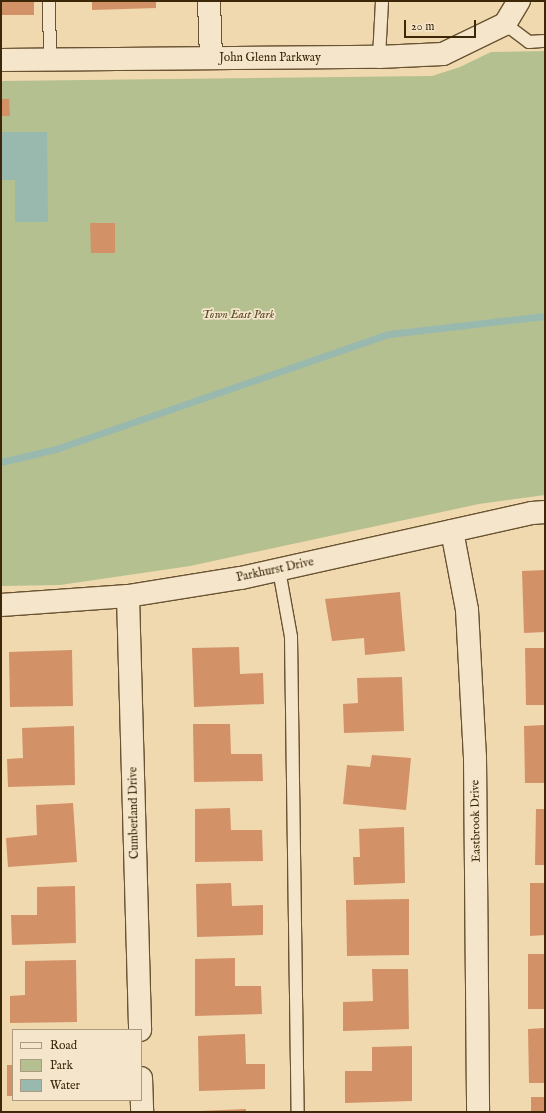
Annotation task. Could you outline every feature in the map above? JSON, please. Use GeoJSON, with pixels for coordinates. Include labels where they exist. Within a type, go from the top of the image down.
{"type":"FeatureCollection","features":[{"type":"Feature","properties":{"kind":"street"},"geometry":{"type":"LineString","coordinates":[[210,1],[210,58]]}},
{"type":"Feature","properties":{"kind":"street"},"geometry":{"type":"LineString","coordinates":[[505,24],[519,1]]}},
{"type":"Feature","properties":{"kind":"street","name":"John Glenn Parkway"},"geometry":{"type":"LineString","coordinates":[[1,60],[379,58],[443,54],[505,24]]}},
{"type":"Feature","properties":{"kind":"street","name":"Parkhurst Drive"},"geometry":{"type":"LineString","coordinates":[[1,605],[128,596],[279,570],[532,513],[545,512]]}},
{"type":"Feature","properties":{"kind":"street","name":"Eastbrook Drive"},"geometry":{"type":"LineString","coordinates":[[452,531],[467,610],[475,757],[478,1112]]}},
{"type":"Feature","properties":{"kind":"street","name":"Cumberland Drive"},"geometry":{"type":"LineString","coordinates":[[128,596],[140,1029]]}},
{"type":"Feature","properties":{"kind":"street"},"geometry":{"type":"LineString","coordinates":[[142,1101],[142,1112]]}},
{"type":"Feature","properties":{"kind":"lane"},"geometry":{"type":"LineString","coordinates":[[48,1],[50,59]]}},
{"type":"Feature","properties":{"kind":"lane"},"geometry":{"type":"LineString","coordinates":[[379,58],[382,1]]}},
{"type":"Feature","properties":{"kind":"lane"},"geometry":{"type":"LineString","coordinates":[[505,24],[529,42],[545,41]]}},
{"type":"Feature","properties":{"kind":"lane"},"geometry":{"type":"LineString","coordinates":[[279,570],[290,636],[298,1112]]}},
{"type":"Feature","properties":{"kind":"green space","name":"Town East Park"},"geometry":{"type":"Polygon","coordinates":[[[545,51],[545,495],[479,504],[190,566],[60,585],[1,586],[1,81],[432,76],[460,67],[491,52],[545,51]]]}},
{"type":"Feature","properties":{"kind":"water"},"geometry":{"type":"Polygon","coordinates":[[[1,132],[47,132],[48,222],[15,222],[15,180],[1,180],[1,132]]]}},
{"type":"Feature","properties":{"kind":"building"},"geometry":{"type":"Polygon","coordinates":[[[1,1],[34,1],[34,15],[1,15],[1,1]]]}},
{"type":"Feature","properties":{"kind":"building"},"geometry":{"type":"Polygon","coordinates":[[[92,1],[156,1],[156,8],[92,10],[92,1]]]}},
{"type":"Feature","properties":{"kind":"building"},"geometry":{"type":"Polygon","coordinates":[[[1,99],[9,99],[10,116],[1,116],[1,99]]]}},
{"type":"Feature","properties":{"kind":"building"},"geometry":{"type":"Polygon","coordinates":[[[90,223],[115,223],[115,253],[91,253],[90,223]]]}},
{"type":"Feature","properties":{"kind":"building"},"geometry":{"type":"Polygon","coordinates":[[[545,570],[545,632],[524,633],[522,571],[545,570]]]}},
{"type":"Feature","properties":{"kind":"building"},"geometry":{"type":"Polygon","coordinates":[[[400,592],[405,651],[365,655],[364,638],[332,641],[325,599],[400,592]]]}},
{"type":"Feature","properties":{"kind":"building"},"geometry":{"type":"Polygon","coordinates":[[[239,647],[240,674],[263,673],[264,704],[194,707],[192,648],[239,647]]]}},
{"type":"Feature","properties":{"kind":"building"},"geometry":{"type":"Polygon","coordinates":[[[525,648],[545,648],[545,705],[526,705],[525,648]]]}},
{"type":"Feature","properties":{"kind":"building"},"geometry":{"type":"Polygon","coordinates":[[[72,650],[73,706],[10,707],[9,652],[72,650]]]}},
{"type":"Feature","properties":{"kind":"building"},"geometry":{"type":"Polygon","coordinates":[[[402,677],[404,731],[344,733],[343,704],[358,703],[357,678],[402,677]]]}},
{"type":"Feature","properties":{"kind":"building"},"geometry":{"type":"Polygon","coordinates":[[[193,724],[230,724],[231,754],[262,754],[263,781],[194,782],[193,724]]]}},
{"type":"Feature","properties":{"kind":"building"},"geometry":{"type":"Polygon","coordinates":[[[545,725],[545,783],[525,783],[524,726],[545,725]]]}},
{"type":"Feature","properties":{"kind":"building"},"geometry":{"type":"Polygon","coordinates":[[[74,726],[75,785],[8,787],[7,759],[23,758],[22,728],[74,726]]]}},
{"type":"Feature","properties":{"kind":"building"},"geometry":{"type":"Polygon","coordinates":[[[372,755],[411,758],[406,810],[343,804],[347,765],[370,767],[372,755]]]}},
{"type":"Feature","properties":{"kind":"building"},"geometry":{"type":"Polygon","coordinates":[[[73,803],[77,862],[8,867],[6,838],[37,835],[36,805],[73,803]]]}},
{"type":"Feature","properties":{"kind":"building"},"geometry":{"type":"Polygon","coordinates":[[[230,808],[231,830],[262,830],[263,861],[195,862],[195,809],[230,808]]]}},
{"type":"Feature","properties":{"kind":"building"},"geometry":{"type":"Polygon","coordinates":[[[536,809],[545,809],[545,865],[535,865],[536,809]]]}},
{"type":"Feature","properties":{"kind":"building"},"geometry":{"type":"Polygon","coordinates":[[[404,827],[405,883],[354,885],[353,857],[360,857],[359,829],[404,827]]]}},
{"type":"Feature","properties":{"kind":"building"},"geometry":{"type":"Polygon","coordinates":[[[231,883],[232,906],[263,905],[263,935],[197,937],[196,884],[231,883]]]}},
{"type":"Feature","properties":{"kind":"building"},"geometry":{"type":"Polygon","coordinates":[[[530,883],[545,883],[545,935],[530,936],[530,883]]]}},
{"type":"Feature","properties":{"kind":"building"},"geometry":{"type":"Polygon","coordinates":[[[75,886],[76,943],[12,945],[11,915],[37,915],[37,887],[75,886]]]}},
{"type":"Feature","properties":{"kind":"building"},"geometry":{"type":"Polygon","coordinates":[[[409,899],[409,955],[347,956],[346,900],[409,899]]]}},
{"type":"Feature","properties":{"kind":"building"},"geometry":{"type":"Polygon","coordinates":[[[528,954],[545,954],[545,1009],[528,1009],[528,954]]]}},
{"type":"Feature","properties":{"kind":"building"},"geometry":{"type":"Polygon","coordinates":[[[235,958],[235,986],[261,986],[262,1014],[195,1016],[195,959],[235,958]]]}},
{"type":"Feature","properties":{"kind":"building"},"geometry":{"type":"Polygon","coordinates":[[[76,960],[77,1022],[10,1023],[10,996],[25,995],[25,961],[76,960]]]}},
{"type":"Feature","properties":{"kind":"building"},"geometry":{"type":"Polygon","coordinates":[[[372,969],[408,969],[409,1029],[343,1031],[343,1002],[373,1001],[372,969]]]}},
{"type":"Feature","properties":{"kind":"building"},"geometry":{"type":"Polygon","coordinates":[[[545,1028],[545,1083],[529,1083],[528,1029],[545,1028]]]}},
{"type":"Feature","properties":{"kind":"building"},"geometry":{"type":"Polygon","coordinates":[[[245,1034],[246,1064],[265,1064],[265,1089],[199,1091],[198,1036],[245,1034]]]}},
{"type":"Feature","properties":{"kind":"building"},"geometry":{"type":"Polygon","coordinates":[[[412,1046],[412,1101],[345,1103],[345,1071],[372,1071],[372,1047],[412,1046]]]}},
{"type":"Feature","properties":{"kind":"building"},"geometry":{"type":"Polygon","coordinates":[[[7,1065],[12,1065],[12,1096],[7,1096],[7,1065]]]}},
{"type":"Feature","properties":{"kind":"building"},"geometry":{"type":"Polygon","coordinates":[[[531,1097],[545,1097],[545,1112],[531,1112],[531,1097]]]}},
{"type":"Feature","properties":{"kind":"building"},"geometry":{"type":"Polygon","coordinates":[[[246,1109],[246,1112],[200,1112],[200,1111],[246,1109]]]}},
{"type":"Feature","properties":{"kind":"waterway"},"geometry":{"type":"LineString","coordinates":[[1,462],[56,449],[389,334],[545,316]]}}]}
